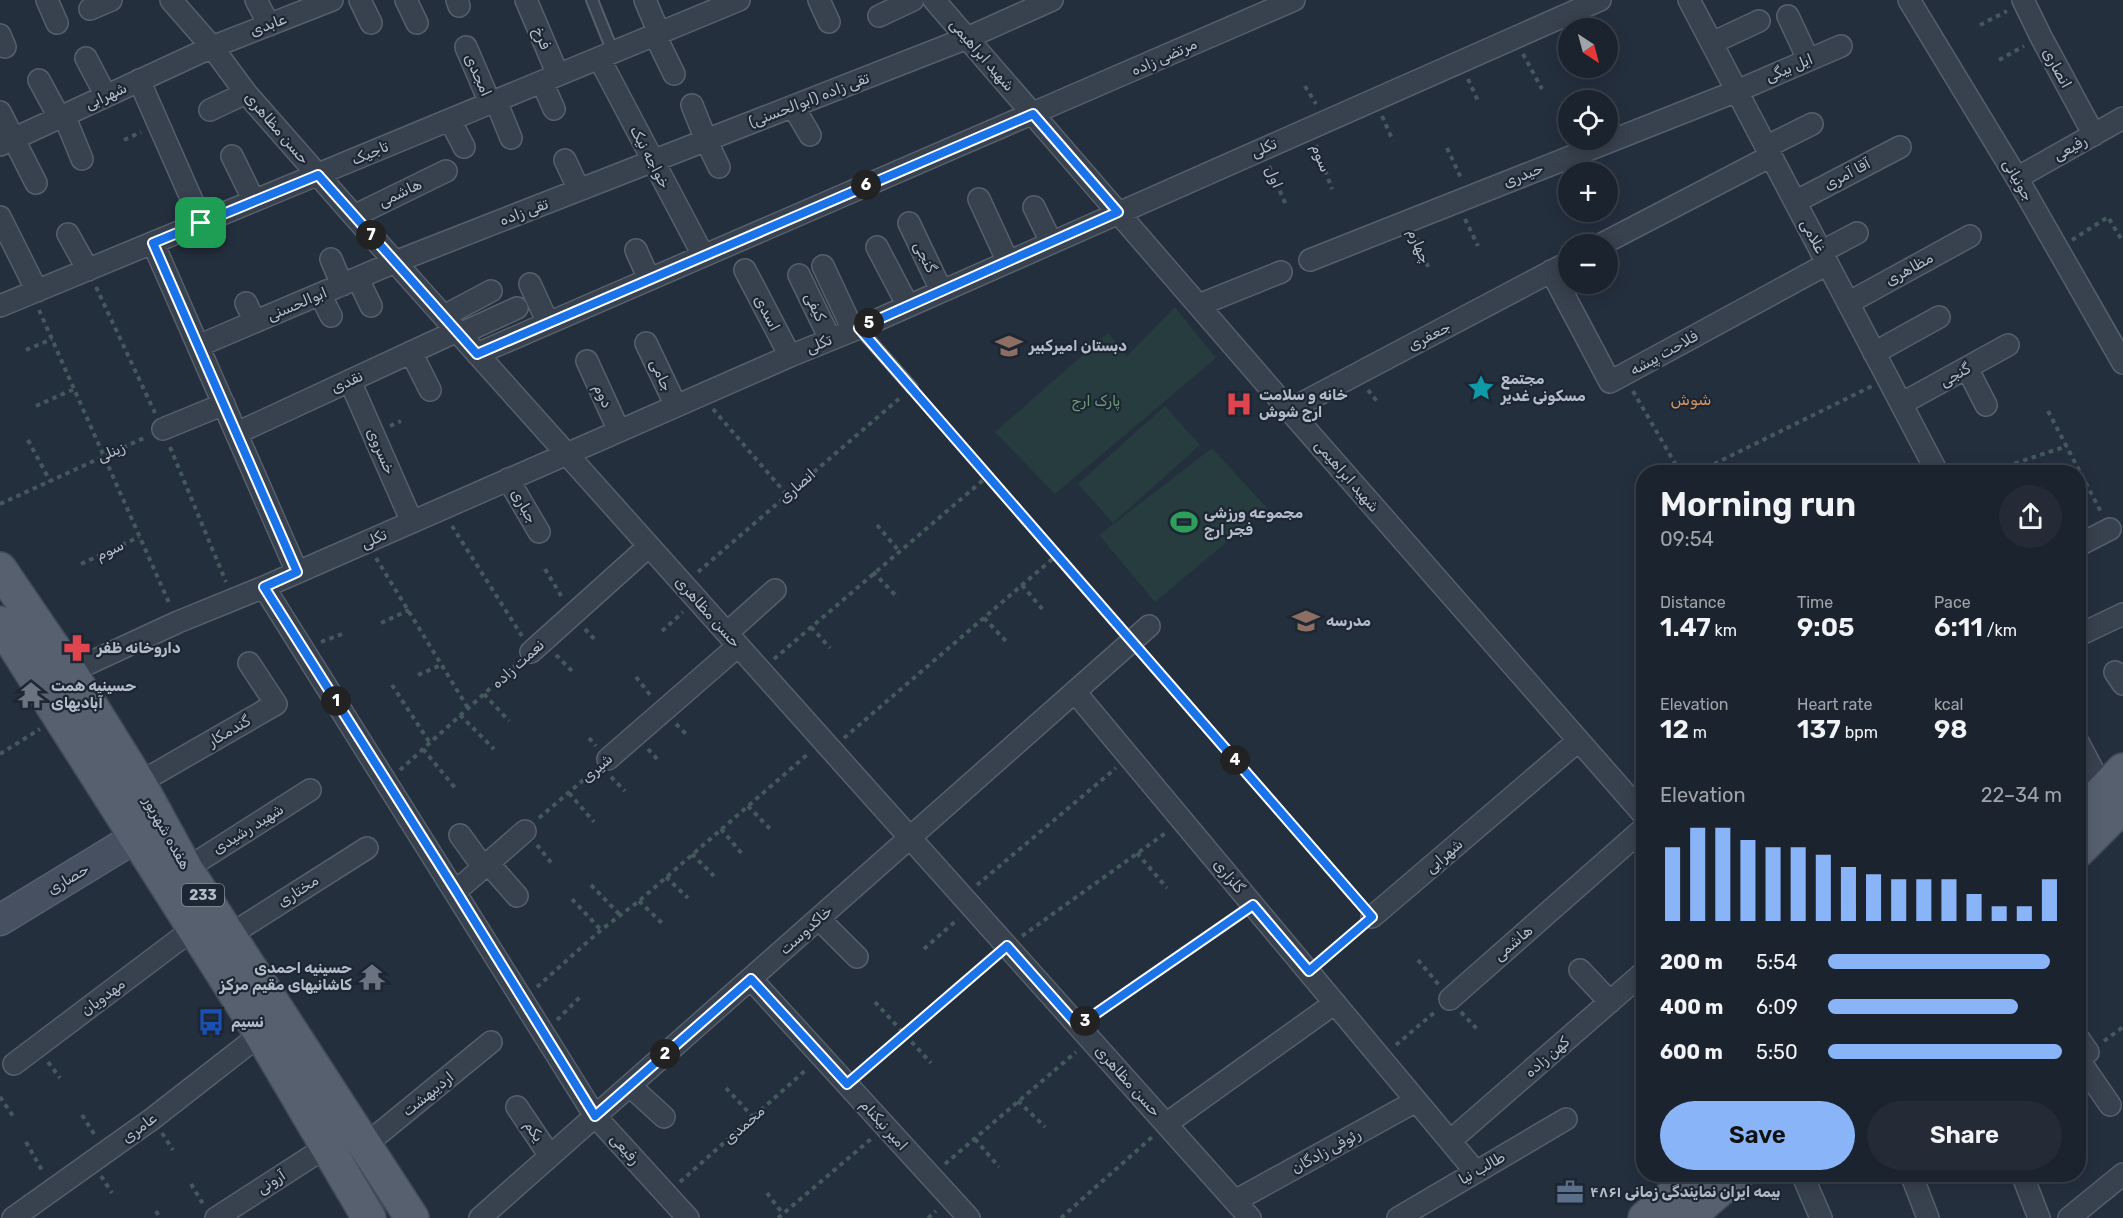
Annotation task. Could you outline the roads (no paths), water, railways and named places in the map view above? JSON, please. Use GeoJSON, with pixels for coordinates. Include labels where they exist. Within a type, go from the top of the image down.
{"type":"FeatureCollection","features":[{"type":"Feature","properties":{"kind":"main road","name":"هفده شهریور"},"geometry":{"type":"LineString","coordinates":[[0,569],[70,672],[139,783],[186,869],[412,1218]]}},
{"type":"Feature","properties":{"kind":"main road","name":"هفده شهریور"},"geometry":{"type":"LineString","coordinates":[[0,622],[261,1034],[369,1218]]}},
{"type":"Feature","properties":{"kind":"main road"},"geometry":{"type":"LineString","coordinates":[[2086,813],[2119,797]]}},
{"type":"Feature","properties":{"kind":"main road"},"geometry":{"type":"LineString","coordinates":[[2086,841],[2119,797]]}},
{"type":"Feature","properties":{"kind":"main road","name":"حصاری"},"geometry":{"type":"LineString","coordinates":[[0,920],[136,837]]}},
{"type":"Feature","properties":{"kind":"main road"},"geometry":{"type":"LineString","coordinates":[[1645,1218],[1688,1182]]}},
{"type":"Feature","properties":{"kind":"main road"},"geometry":{"type":"LineString","coordinates":[[1687,1218],[1729,1182]]}},
{"type":"Feature","properties":{"kind":"street"},"geometry":{"type":"LineString","coordinates":[[47,0],[57,23]]}},
{"type":"Feature","properties":{"kind":"street"},"geometry":{"type":"LineString","coordinates":[[90,9],[111,0]]}},
{"type":"Feature","properties":{"kind":"street","name":"حسن مظاهری"},"geometry":{"type":"LineString","coordinates":[[171,0],[212,47],[246,93],[354,216],[1250,1218]]}},
{"type":"Feature","properties":{"kind":"street"},"geometry":{"type":"LineString","coordinates":[[256,0],[269,25]]}},
{"type":"Feature","properties":{"kind":"street"},"geometry":{"type":"LineString","coordinates":[[360,0],[371,23]]}},
{"type":"Feature","properties":{"kind":"street"},"geometry":{"type":"LineString","coordinates":[[406,0],[417,23]]}},
{"type":"Feature","properties":{"kind":"street","name":"فرخ"},"geometry":{"type":"LineString","coordinates":[[526,0],[550,78],[554,109]]}},
{"type":"Feature","properties":{"kind":"street"},"geometry":{"type":"LineString","coordinates":[[645,0],[674,74]]}},
{"type":"Feature","properties":{"kind":"street"},"geometry":{"type":"LineString","coordinates":[[819,0],[829,22]]}},
{"type":"Feature","properties":{"kind":"street"},"geometry":{"type":"LineString","coordinates":[[879,16],[913,0]]}},
{"type":"Feature","properties":{"kind":"street","name":"شهید ابراهیمی"},"geometry":{"type":"LineString","coordinates":[[934,0],[1636,806]]}},
{"type":"Feature","properties":{"kind":"street","name":"تقی زاده (ابوالحسنی)"},"geometry":{"type":"LineString","coordinates":[[652,162],[967,38],[1052,0]]}},
{"type":"Feature","properties":{"kind":"street","name":"مرتضی زاده"},"geometry":{"type":"LineString","coordinates":[[477,354],[1294,0]]}},
{"type":"Feature","properties":{"kind":"street","name":"تکلی"},"geometry":{"type":"LineString","coordinates":[[70,672],[178,622],[264,587],[856,329],[1600,0]]}},
{"type":"Feature","properties":{"kind":"street","name":"غلامی"},"geometry":{"type":"LineString","coordinates":[[1689,0],[1933,465]]}},
{"type":"Feature","properties":{"kind":"street","name":"جونیانی"},"geometry":{"type":"LineString","coordinates":[[1909,0],[2017,178],[2123,363]]}},
{"type":"Feature","properties":{"kind":"street","name":"عابدی"},"geometry":{"type":"LineString","coordinates":[[212,47],[327,1]]}},
{"type":"Feature","properties":{"kind":"street","name":"انصاری"},"geometry":{"type":"LineString","coordinates":[[2023,1],[2094,135]]}},
{"type":"Feature","properties":{"kind":"street","name":"تاجیک"},"geometry":{"type":"LineString","coordinates":[[0,306],[657,34],[726,2]]}},
{"type":"Feature","properties":{"kind":"street"},"geometry":{"type":"LineString","coordinates":[[1788,16],[1808,60]]}},
{"type":"Feature","properties":{"kind":"street"},"geometry":{"type":"LineString","coordinates":[[1712,43],[1759,21]]}},
{"type":"Feature","properties":{"kind":"street","name":"ایل بیگی"},"geometry":{"type":"LineString","coordinates":[[1737,91],[1841,46]]}},
{"type":"Feature","properties":{"kind":"street","name":"شهرابی"},"geometry":{"type":"LineString","coordinates":[[7,141],[212,47]]}},
{"type":"Feature","properties":{"kind":"street","name":"امجدی"},"geometry":{"type":"LineString","coordinates":[[466,47],[493,102]]}},
{"type":"Feature","properties":{"kind":"street","name":"خواجه نیک"},"geometry":{"type":"LineString","coordinates":[[606,55],[652,162],[703,255]]}},
{"type":"Feature","properties":{"kind":"street"},"geometry":{"type":"LineString","coordinates":[[86,58],[106,96]]}},
{"type":"Feature","properties":{"kind":"street"},"geometry":{"type":"LineString","coordinates":[[39,80],[62,116],[82,159]]}},
{"type":"Feature","properties":{"kind":"street"},"geometry":{"type":"LineString","coordinates":[[139,81],[201,223]]}},
{"type":"Feature","properties":{"kind":"street","name":"حیدری"},"geometry":{"type":"LineString","coordinates":[[1310,260],[1737,91]]}},
{"type":"Feature","properties":{"kind":"street"},"geometry":{"type":"LineString","coordinates":[[210,110],[246,93]]}},
{"type":"Feature","properties":{"kind":"street"},"geometry":{"type":"LineString","coordinates":[[493,102],[511,138]]}},
{"type":"Feature","properties":{"kind":"street"},"geometry":{"type":"LineString","coordinates":[[692,105],[720,167]]}},
{"type":"Feature","properties":{"kind":"street"},"geometry":{"type":"LineString","coordinates":[[793,106],[810,135]]}},
{"type":"Feature","properties":{"kind":"street"},"geometry":{"type":"LineString","coordinates":[[0,112],[7,141],[36,183]]}},
{"type":"Feature","properties":{"kind":"street","name":"رفیعی"},"geometry":{"type":"LineString","coordinates":[[2017,178],[2123,118]]}},
{"type":"Feature","properties":{"kind":"street"},"geometry":{"type":"LineString","coordinates":[[450,120],[464,147]]}},
{"type":"Feature","properties":{"kind":"street"},"geometry":{"type":"LineString","coordinates":[[1618,235],[1769,152],[1812,123]]}},
{"type":"Feature","properties":{"kind":"street","name":"آقا آمری"},"geometry":{"type":"LineString","coordinates":[[1795,202],[1900,147]]}},
{"type":"Feature","properties":{"kind":"street"},"geometry":{"type":"LineString","coordinates":[[232,156],[254,201]]}},
{"type":"Feature","properties":{"kind":"street"},"geometry":{"type":"LineString","coordinates":[[565,160],[579,190]]}},
{"type":"Feature","properties":{"kind":"street","name":"تقی زاده"},"geometry":{"type":"LineString","coordinates":[[395,262],[652,162]]}},
{"type":"Feature","properties":{"kind":"street","name":"هاشمی"},"geometry":{"type":"LineString","coordinates":[[354,216],[446,171]]}},
{"type":"Feature","properties":{"kind":"street"},"geometry":{"type":"LineString","coordinates":[[979,199],[1008,262]]}},
{"type":"Feature","properties":{"kind":"street"},"geometry":{"type":"LineString","coordinates":[[1034,207],[1051,242]]}},
{"type":"Feature","properties":{"kind":"street"},"geometry":{"type":"LineString","coordinates":[[0,217],[34,292]]}},
{"type":"Feature","properties":{"kind":"street","name":"گنجی"},"geometry":{"type":"LineString","coordinates":[[909,223],[941,290]]}},
{"type":"Feature","properties":{"kind":"street","name":"فلاحت پیشه"},"geometry":{"type":"LineString","coordinates":[[1572,294],[1610,382],[1824,258],[1857,233]]}},
{"type":"Feature","properties":{"kind":"street"},"geometry":{"type":"LineString","coordinates":[[68,234],[88,270]]}},
{"type":"Feature","properties":{"kind":"street","name":"مظاهری"},"geometry":{"type":"LineString","coordinates":[[1848,303],[1970,236]]}},
{"type":"Feature","properties":{"kind":"street"},"geometry":{"type":"LineString","coordinates":[[153,243],[297,572]]}},
{"type":"Feature","properties":{"kind":"street"},"geometry":{"type":"LineString","coordinates":[[877,247],[908,306]]}},
{"type":"Feature","properties":{"kind":"street"},"geometry":{"type":"LineString","coordinates":[[636,250],[650,279]]}},
{"type":"Feature","properties":{"kind":"street"},"geometry":{"type":"LineString","coordinates":[[331,259],[371,306]]}},
{"type":"Feature","properties":{"kind":"street","name":"ابوالحسنی"},"geometry":{"type":"LineString","coordinates":[[198,346],[255,322],[280,302],[320,294],[395,262]]}},
{"type":"Feature","properties":{"kind":"street"},"geometry":{"type":"LineString","coordinates":[[823,266],[856,329]]}},
{"type":"Feature","properties":{"kind":"street","name":"جعفری"},"geometry":{"type":"LineString","coordinates":[[1289,410],[1558,268]]}},
{"type":"Feature","properties":{"kind":"street","name":"اسدی"},"geometry":{"type":"LineString","coordinates":[[745,270],[790,356]]}},
{"type":"Feature","properties":{"kind":"street"},"geometry":{"type":"LineString","coordinates":[[1199,305],[1281,272]]}},
{"type":"Feature","properties":{"kind":"street","name":"کیفی"},"geometry":{"type":"LineString","coordinates":[[799,275],[830,339]]}},
{"type":"Feature","properties":{"kind":"street"},"geometry":{"type":"LineString","coordinates":[[530,284],[548,323]]}},
{"type":"Feature","properties":{"kind":"street"},"geometry":{"type":"LineString","coordinates":[[454,327],[491,291]]}},
{"type":"Feature","properties":{"kind":"street"},"geometry":{"type":"LineString","coordinates":[[320,294],[331,316]]}},
{"type":"Feature","properties":{"kind":"street"},"geometry":{"type":"LineString","coordinates":[[246,303],[255,322]]}},
{"type":"Feature","properties":{"kind":"street"},"geometry":{"type":"LineString","coordinates":[[454,327],[517,308]]}},
{"type":"Feature","properties":{"kind":"street"},"geometry":{"type":"LineString","coordinates":[[1874,353],[1939,317]]}},
{"type":"Feature","properties":{"kind":"street","name":"نقدی"},"geometry":{"type":"LineString","coordinates":[[237,433],[411,352],[454,327]]}},
{"type":"Feature","properties":{"kind":"street","name":"جامی"},"geometry":{"type":"LineString","coordinates":[[646,343],[676,406]]}},
{"type":"Feature","properties":{"kind":"street","name":"گنجی"},"geometry":{"type":"LineString","coordinates":[[1901,404],[2008,345]]}},
{"type":"Feature","properties":{"kind":"street"},"geometry":{"type":"LineString","coordinates":[[411,352],[430,390]]}},
{"type":"Feature","properties":{"kind":"street","name":"دوم"},"geometry":{"type":"LineString","coordinates":[[587,361],[619,431]]}},
{"type":"Feature","properties":{"kind":"street"},"geometry":{"type":"LineString","coordinates":[[1967,368],[1986,405]]}},
{"type":"Feature","properties":{"kind":"street","name":"خسروی"},"geometry":{"type":"LineString","coordinates":[[350,381],[412,522]]}},
{"type":"Feature","properties":{"kind":"street"},"geometry":{"type":"LineString","coordinates":[[163,429],[224,404]]}},
{"type":"Feature","properties":{"kind":"street","name":"جباری"},"geometry":{"type":"LineString","coordinates":[[508,479],[539,532]]}},
{"type":"Feature","properties":{"kind":"street"},"geometry":{"type":"LineString","coordinates":[[2086,541],[2110,529]]}},
{"type":"Feature","properties":{"kind":"street","name":"نعمت زاده"},"geometry":{"type":"LineString","coordinates":[[537,646],[649,546]]}},
{"type":"Feature","properties":{"kind":"street","name":"رفیعی"},"geometry":{"type":"LineString","coordinates":[[264,587],[595,1116],[666,1194],[679,1215]]}},
{"type":"Feature","properties":{"kind":"street","name":"شیری"},"geometry":{"type":"LineString","coordinates":[[608,759],[732,639],[775,590]]}},
{"type":"Feature","properties":{"kind":"street"},"geometry":{"type":"LineString","coordinates":[[2086,632],[2123,614]]}},
{"type":"Feature","properties":{"kind":"street","name":"خاکدوست"},"geometry":{"type":"LineString","coordinates":[[480,1218],[1149,626]]}},
{"type":"Feature","properties":{"kind":"street","name":"گندمکار"},"geometry":{"type":"LineString","coordinates":[[139,783],[276,704],[249,663]]}},
{"type":"Feature","properties":{"kind":"street","name":"گلزاری"},"geometry":{"type":"LineString","coordinates":[[1075,692],[1475,1171]]}},
{"type":"Feature","properties":{"kind":"street","name":"شهرابی"},"geometry":{"type":"LineString","coordinates":[[1372,917],[1578,741]]}},
{"type":"Feature","properties":{"kind":"street"},"geometry":{"type":"LineString","coordinates":[[2086,753],[2119,797]]}},
{"type":"Feature","properties":{"kind":"street","name":"شهید رشیدی"},"geometry":{"type":"LineString","coordinates":[[186,869],[310,790]]}},
{"type":"Feature","properties":{"kind":"street"},"geometry":{"type":"LineString","coordinates":[[456,891],[525,831]]}},
{"type":"Feature","properties":{"kind":"street"},"geometry":{"type":"LineString","coordinates":[[460,835],[485,865],[517,896]]}},
{"type":"Feature","properties":{"kind":"street","name":"هاشمی"},"geometry":{"type":"LineString","coordinates":[[1450,999],[1636,835]]}},
{"type":"Feature","properties":{"kind":"street","name":"مختاری"},"geometry":{"type":"LineString","coordinates":[[230,935],[367,848]]}},
{"type":"Feature","properties":{"kind":"street"},"geometry":{"type":"LineString","coordinates":[[819,919],[857,957]]}},
{"type":"Feature","properties":{"kind":"street","name":"مهدویان"},"geometry":{"type":"LineString","coordinates":[[14,1064],[193,929]]}},
{"type":"Feature","properties":{"kind":"street"},"geometry":{"type":"LineString","coordinates":[[1580,970],[1610,1002]]}},
{"type":"Feature","properties":{"kind":"street","name":"امیر نیکنام"},"geometry":{"type":"LineString","coordinates":[[751,979],[969,1218]]}},
{"type":"Feature","properties":{"kind":"street","name":"کهن زاده"},"geometry":{"type":"LineString","coordinates":[[1450,1141],[1636,979]]}},
{"type":"Feature","properties":{"kind":"street"},"geometry":{"type":"LineString","coordinates":[[1166,1124],[1335,1003]]}},
{"type":"Feature","properties":{"kind":"street","name":"عامری"},"geometry":{"type":"LineString","coordinates":[[13,1218],[152,1119],[261,1034]]}},
{"type":"Feature","properties":{"kind":"street","name":"اردیبهشت"},"geometry":{"type":"LineString","coordinates":[[364,1146],[491,1042]]}},
{"type":"Feature","properties":{"kind":"street"},"geometry":{"type":"LineString","coordinates":[[2086,1061],[2110,1105]]}},
{"type":"Feature","properties":{"kind":"street"},"geometry":{"type":"LineString","coordinates":[[630,1086],[664,1117]]}},
{"type":"Feature","properties":{"kind":"street","name":"رئوفی زادگان"},"geometry":{"type":"LineString","coordinates":[[1235,1202],[1416,1101]]}},
{"type":"Feature","properties":{"kind":"street","name":"یکم"},"geometry":{"type":"LineString","coordinates":[[518,1107],[550,1156]]}},
{"type":"Feature","properties":{"kind":"street","name":"طالب نیا"},"geometry":{"type":"LineString","coordinates":[[1398,1218],[1566,1119]]}},
{"type":"Feature","properties":{"kind":"street","name":"آرونی"},"geometry":{"type":"LineString","coordinates":[[211,1214],[326,1147]]}},
{"type":"Feature","properties":{"kind":"street"},"geometry":{"type":"LineString","coordinates":[[2069,1218],[2123,1174]]}},
{"type":"Feature","properties":{"kind":"street"},"geometry":{"type":"LineString","coordinates":[[1805,1182],[1821,1218]]}},
{"type":"Feature","properties":{"kind":"street"},"geometry":{"type":"LineString","coordinates":[[1914,1182],[1928,1218]]}},
{"type":"Feature","properties":{"kind":"street"},"geometry":{"type":"LineString","coordinates":[[2025,1182],[2039,1218]]}},
{"type":"Feature","properties":{"kind":"lane"},"geometry":{"type":"LineString","coordinates":[[592,0],[606,55]]}},
{"type":"Feature","properties":{"kind":"lane"},"geometry":{"type":"LineString","coordinates":[[856,329],[912,388]]}},
{"type":"Feature","properties":{"kind":"place","name":"دبستان امیرکبیر"},"geometry":{"type":"Point","coordinates":[1009,346]}},
{"type":"Feature","properties":{"kind":"place","name":"مجتمع مسکونی غدیر"},"geometry":{"type":"Point","coordinates":[1481,388]}},
{"type":"Feature","properties":{"kind":"place","name":"خانه و سلامت ارج شوش"},"geometry":{"type":"Point","coordinates":[1239,404]}},
{"type":"Feature","properties":{"kind":"place","name":"مجموعه ورزشی فجر ارج"},"geometry":{"type":"Point","coordinates":[1184,522]}},
{"type":"Feature","properties":{"kind":"place","name":"مدرسه"},"geometry":{"type":"Point","coordinates":[1306,621]}},
{"type":"Feature","properties":{"kind":"place","name":"داروخانه ظفر"},"geometry":{"type":"Point","coordinates":[77,648]}},
{"type":"Feature","properties":{"kind":"place","name":"حسینیه همت آبادیهای"},"geometry":{"type":"Point","coordinates":[31,695]}},
{"type":"Feature","properties":{"kind":"place","name":"حسینیه احمدی کاشانیهای مقیم مرکز"},"geometry":{"type":"Point","coordinates":[372,977]}},
{"type":"Feature","properties":{"kind":"place","name":"نسیم"},"geometry":{"type":"Point","coordinates":[211,1022]}},
{"type":"Feature","properties":{"kind":"place","name":"بیمه ایران نمایندگی زمانی ۴۸۶۱"},"geometry":{"type":"Point","coordinates":[1570,1192]}},
{"type":"Feature","properties":{"kind":"district","name":"شوش"},"geometry":{"type":"Point","coordinates":[1691,399]}},
{"type":"Feature","properties":{"kind":"park label","name":"پارک ارج"},"geometry":{"type":"Point","coordinates":[1096,401]}}]}
